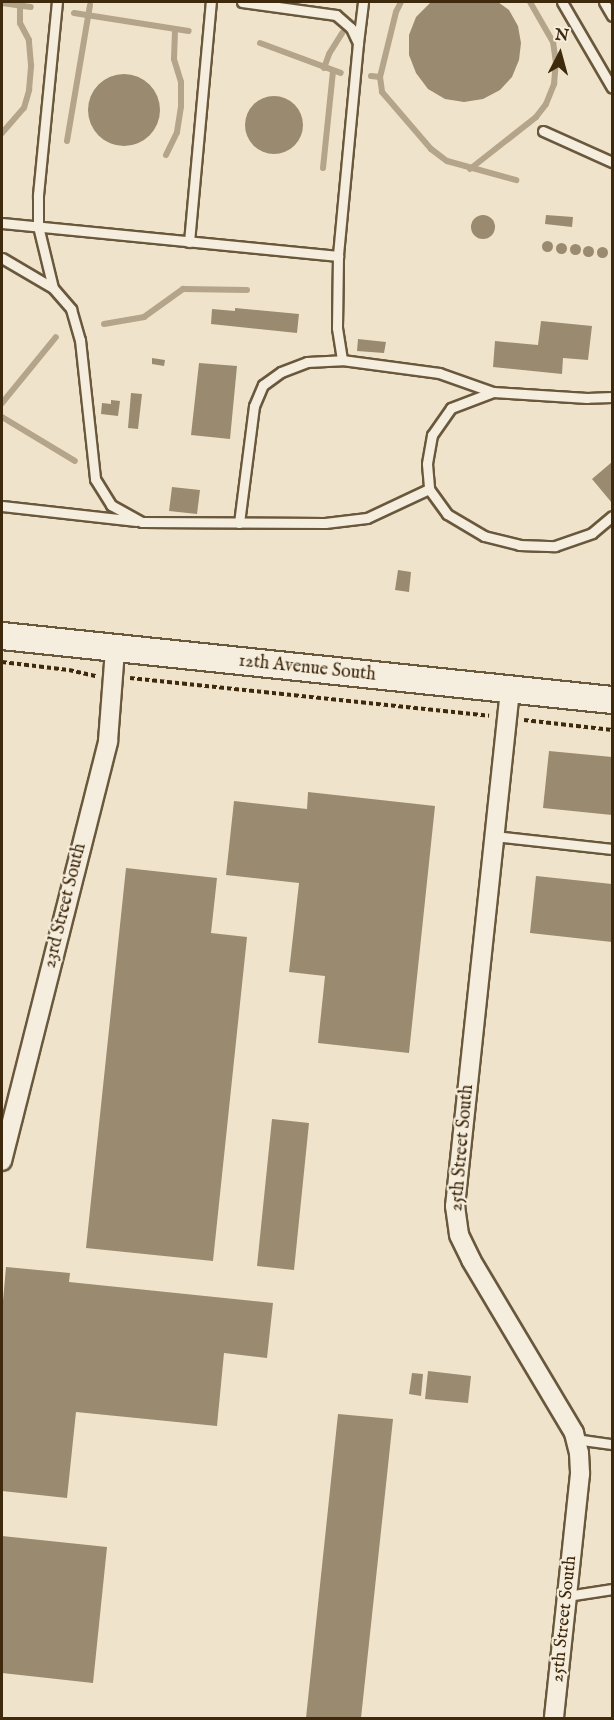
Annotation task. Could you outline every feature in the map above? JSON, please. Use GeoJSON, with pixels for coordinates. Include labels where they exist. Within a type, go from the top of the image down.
{"type":"FeatureCollection","features":[{"type":"Feature","properties":{"kind":"street","name":"12th Avenue South"},"geometry":{"type":"LineString","coordinates":[[2,636],[612,700]]}},
{"type":"Feature","properties":{"kind":"street","name":"23rd Street South"},"geometry":{"type":"LineString","coordinates":[[2,1161],[108,741],[115,649]]}},
{"type":"Feature","properties":{"kind":"street","name":"25th Street South"},"geometry":{"type":"LineString","coordinates":[[510,690],[455,1206],[459,1235],[575,1439],[580,1474],[554,1719]]}},
{"type":"Feature","properties":{"kind":"lane"},"geometry":{"type":"LineString","coordinates":[[53,288],[38,226],[38,195],[57,2]]}},
{"type":"Feature","properties":{"kind":"lane"},"geometry":{"type":"LineString","coordinates":[[189,242],[211,2]]}},
{"type":"Feature","properties":{"kind":"lane"},"geometry":{"type":"LineString","coordinates":[[242,2],[336,15],[351,28],[358,43]]}},
{"type":"Feature","properties":{"kind":"lane"},"geometry":{"type":"LineString","coordinates":[[342,360],[337,328],[338,256],[363,2]]}},
{"type":"Feature","properties":{"kind":"lane"},"geometry":{"type":"LineString","coordinates":[[562,2],[612,88]]}},
{"type":"Feature","properties":{"kind":"lane"},"geometry":{"type":"LineString","coordinates":[[604,2],[612,16]]}},
{"type":"Feature","properties":{"kind":"lane"},"geometry":{"type":"LineString","coordinates":[[543,130],[612,162]]}},
{"type":"Feature","properties":{"kind":"lane"},"geometry":{"type":"LineString","coordinates":[[2,223],[338,256]]}},
{"type":"Feature","properties":{"kind":"lane"},"geometry":{"type":"LineString","coordinates":[[2,258],[53,288],[71,309],[80,340],[95,479],[111,505],[142,522]]}},
{"type":"Feature","properties":{"kind":"lane"},"geometry":{"type":"LineString","coordinates":[[239,523],[254,406],[263,385],[281,372],[307,362],[342,360],[440,374],[494,392],[587,398],[612,397]]}},
{"type":"Feature","properties":{"kind":"lane"},"geometry":{"type":"LineString","coordinates":[[494,392],[451,408],[432,435],[427,464],[429,489],[447,514],[484,536],[519,545],[555,546],[592,533],[612,516]]}},
{"type":"Feature","properties":{"kind":"lane"},"geometry":{"type":"LineString","coordinates":[[2,506],[142,522],[325,523],[367,518],[429,489]]}},
{"type":"Feature","properties":{"kind":"lane"},"geometry":{"type":"LineString","coordinates":[[494,836],[612,849]]}},
{"type":"Feature","properties":{"kind":"lane"},"geometry":{"type":"LineString","coordinates":[[575,1439],[612,1444]]}},
{"type":"Feature","properties":{"kind":"lane"},"geometry":{"type":"LineString","coordinates":[[567,1596],[612,1589]]}},
{"type":"Feature","properties":{"kind":"path"},"geometry":{"type":"LineString","coordinates":[[2,662],[69,670],[91,676],[113,676],[612,730]]}},
{"type":"Feature","properties":{"kind":"building"},"geometry":{"type":"Polygon","coordinates":[[[431,2],[498,2],[509,10],[518,26],[521,43],[519,60],[512,77],[500,90],[483,99],[464,102],[445,99],[428,89],[416,73],[409,55],[409,35],[416,17],[431,2]]]}},
{"type":"Feature","properties":{"kind":"building"},"geometry":{"type":"Polygon","coordinates":[[[124,74],[144,80],[154,90],[160,110],[154,130],[144,140],[124,146],[104,140],[94,130],[88,110],[94,90],[104,80],[124,74]]]}},
{"type":"Feature","properties":{"kind":"building"},"geometry":{"type":"Polygon","coordinates":[[[274,96],[290,101],[298,109],[303,125],[298,141],[290,149],[274,154],[258,149],[250,141],[245,125],[250,109],[258,101],[274,96]]]}},
{"type":"Feature","properties":{"kind":"building"},"geometry":{"type":"Polygon","coordinates":[[[483,215],[491,219],[495,227],[491,235],[483,239],[475,235],[471,227],[475,219],[483,215]]]}},
{"type":"Feature","properties":{"kind":"building"},"geometry":{"type":"Polygon","coordinates":[[[546,215],[573,217],[572,227],[545,224],[546,215]]]}},
{"type":"Feature","properties":{"kind":"building"},"geometry":{"type":"Polygon","coordinates":[[[547,241],[551,242],[551,250],[547,251],[543,250],[542,246],[543,242],[547,241]]]}},
{"type":"Feature","properties":{"kind":"building"},"geometry":{"type":"Polygon","coordinates":[[[561,243],[565,244],[565,252],[561,253],[557,252],[556,248],[557,244],[561,243]]]}},
{"type":"Feature","properties":{"kind":"building"},"geometry":{"type":"Polygon","coordinates":[[[575,244],[579,245],[579,253],[575,254],[571,253],[570,249],[571,245],[575,244]]]}},
{"type":"Feature","properties":{"kind":"building"},"geometry":{"type":"Polygon","coordinates":[[[588,246],[592,247],[592,255],[588,256],[584,255],[583,251],[584,247],[588,246]]]}},
{"type":"Feature","properties":{"kind":"building"},"geometry":{"type":"Polygon","coordinates":[[[602,247],[606,248],[606,256],[602,257],[598,256],[597,252],[598,248],[602,247]]]}},
{"type":"Feature","properties":{"kind":"building"},"geometry":{"type":"Polygon","coordinates":[[[235,308],[299,314],[297,333],[211,324],[212,309],[235,311],[235,308]]]}},
{"type":"Feature","properties":{"kind":"building"},"geometry":{"type":"Polygon","coordinates":[[[541,321],[592,326],[588,360],[563,358],[562,374],[493,367],[495,341],[538,345],[541,321]]]}},
{"type":"Feature","properties":{"kind":"building"},"geometry":{"type":"Polygon","coordinates":[[[358,339],[386,342],[384,353],[357,351],[358,339]]]}},
{"type":"Feature","properties":{"kind":"building"},"geometry":{"type":"Polygon","coordinates":[[[152,358],[165,360],[164,366],[152,364],[152,358]]]}},
{"type":"Feature","properties":{"kind":"building"},"geometry":{"type":"Polygon","coordinates":[[[199,363],[237,366],[230,439],[191,435],[199,363]]]}},
{"type":"Feature","properties":{"kind":"building"},"geometry":{"type":"Polygon","coordinates":[[[131,393],[142,394],[138,429],[128,428],[131,393]]]}},
{"type":"Feature","properties":{"kind":"building"},"geometry":{"type":"Polygon","coordinates":[[[111,400],[120,401],[118,416],[101,414],[102,403],[111,404],[111,400]]]}},
{"type":"Feature","properties":{"kind":"building"},"geometry":{"type":"Polygon","coordinates":[[[612,462],[612,503],[592,479],[612,462]]]}},
{"type":"Feature","properties":{"kind":"building"},"geometry":{"type":"Polygon","coordinates":[[[172,487],[200,490],[197,514],[169,511],[172,487]]]}},
{"type":"Feature","properties":{"kind":"building"},"geometry":{"type":"Polygon","coordinates":[[[398,570],[411,572],[409,592],[395,590],[398,570]]]}},
{"type":"Feature","properties":{"kind":"building"},"geometry":{"type":"Polygon","coordinates":[[[549,751],[612,757],[612,815],[543,808],[549,751]]]}},
{"type":"Feature","properties":{"kind":"building"},"geometry":{"type":"Polygon","coordinates":[[[308,792],[435,806],[409,1053],[318,1043],[325,976],[289,972],[299,883],[226,875],[234,801],[307,809],[308,792]]]}},
{"type":"Feature","properties":{"kind":"building"},"geometry":{"type":"Polygon","coordinates":[[[126,868],[217,878],[211,933],[247,937],[213,1261],[86,1248],[126,868]]]}},
{"type":"Feature","properties":{"kind":"building"},"geometry":{"type":"Polygon","coordinates":[[[536,876],[612,884],[612,942],[530,933],[536,876]]]}},
{"type":"Feature","properties":{"kind":"building"},"geometry":{"type":"Polygon","coordinates":[[[272,1119],[309,1123],[294,1270],[257,1266],[272,1119]]]}},
{"type":"Feature","properties":{"kind":"building"},"geometry":{"type":"Polygon","coordinates":[[[6,1267],[70,1273],[69,1282],[273,1303],[267,1358],[224,1353],[217,1426],[76,1412],[67,1498],[2,1491],[2,1312],[6,1267]]]}},
{"type":"Feature","properties":{"kind":"building"},"geometry":{"type":"Polygon","coordinates":[[[428,1371],[471,1376],[468,1403],[425,1399],[428,1371]]]}},
{"type":"Feature","properties":{"kind":"building"},"geometry":{"type":"Polygon","coordinates":[[[412,1373],[423,1374],[421,1396],[409,1394],[412,1373]]]}},
{"type":"Feature","properties":{"kind":"building"},"geometry":{"type":"Polygon","coordinates":[[[338,1414],[393,1419],[361,1718],[306,1718],[338,1414]]]}},
{"type":"Feature","properties":{"kind":"building"},"geometry":{"type":"Polygon","coordinates":[[[2,1536],[107,1547],[93,1683],[2,1673],[2,1536]]]}},
{"type":"Feature","properties":{"kind":"waterway"},"geometry":{"type":"LineString","coordinates":[[401,2],[396,12],[380,77],[382,92],[431,149],[447,161],[516,180]]}},
{"type":"Feature","properties":{"kind":"waterway"},"geometry":{"type":"LineString","coordinates":[[470,169],[536,117],[546,104],[554,84],[556,63],[553,42],[530,2]]}},
{"type":"Feature","properties":{"kind":"waterway"},"geometry":{"type":"LineString","coordinates":[[2,3],[31,7]]}},
{"type":"Feature","properties":{"kind":"waterway"},"geometry":{"type":"LineString","coordinates":[[67,141],[90,5]]}},
{"type":"Feature","properties":{"kind":"waterway"},"geometry":{"type":"LineString","coordinates":[[2,133],[24,108],[29,90],[31,65],[29,40],[20,23],[20,6]]}},
{"type":"Feature","properties":{"kind":"waterway"},"geometry":{"type":"LineString","coordinates":[[74,13],[189,31]]}},
{"type":"Feature","properties":{"kind":"waterway"},"geometry":{"type":"LineString","coordinates":[[166,155],[177,132],[181,106],[181,82],[174,59],[175,29]]}},
{"type":"Feature","properties":{"kind":"waterway"},"geometry":{"type":"LineString","coordinates":[[324,68],[329,54],[342,33]]}},
{"type":"Feature","properties":{"kind":"waterway"},"geometry":{"type":"LineString","coordinates":[[260,43],[341,73]]}},
{"type":"Feature","properties":{"kind":"waterway"},"geometry":{"type":"LineString","coordinates":[[323,168],[333,72]]}},
{"type":"Feature","properties":{"kind":"waterway"},"geometry":{"type":"LineString","coordinates":[[371,76],[380,77]]}},
{"type":"Feature","properties":{"kind":"waterway"},"geometry":{"type":"LineString","coordinates":[[104,324],[144,317],[183,289],[247,290]]}},
{"type":"Feature","properties":{"kind":"waterway"},"geometry":{"type":"LineString","coordinates":[[2,403],[56,337]]}},
{"type":"Feature","properties":{"kind":"waterway"},"geometry":{"type":"LineString","coordinates":[[2,417],[75,461]]}}]}
